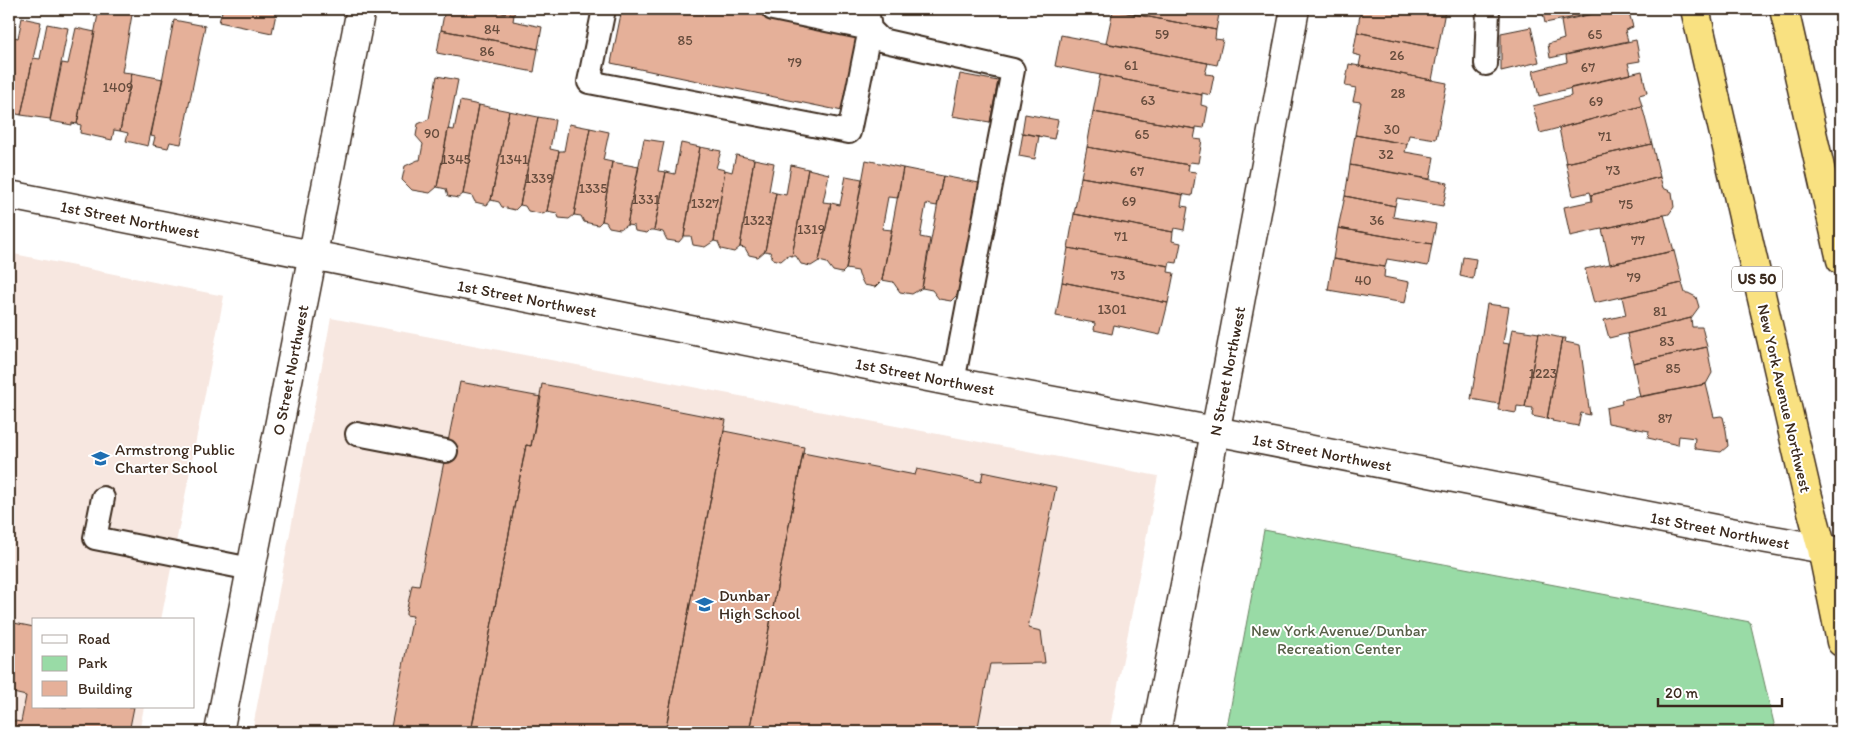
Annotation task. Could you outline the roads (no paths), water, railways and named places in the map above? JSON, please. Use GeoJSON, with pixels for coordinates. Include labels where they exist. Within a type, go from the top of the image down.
{"type":"FeatureCollection","features":[{"type":"Feature","properties":{"kind":"highway","name":"New York Avenue Northwest"},"geometry":{"type":"LineString","coordinates":[[1695,9],[1806,489],[1832,550],[1841,642]]}},
{"type":"Feature","properties":{"kind":"highway"},"geometry":{"type":"LineString","coordinates":[[1784,9],[1841,260]]}},
{"type":"Feature","properties":{"kind":"street","name":"O Street Northwest"},"geometry":{"type":"LineString","coordinates":[[219,732],[361,9]]}},
{"type":"Feature","properties":{"kind":"street","name":"N Street Northwest"},"geometry":{"type":"LineString","coordinates":[[1156,732],[1295,9]]}},
{"type":"Feature","properties":{"kind":"street","name":"1st Street Northwest"},"geometry":{"type":"LineString","coordinates":[[9,195],[953,382],[1832,550]]}},
{"type":"Feature","properties":{"kind":"lane"},"geometry":{"type":"LineString","coordinates":[[604,9],[588,82],[849,132],[868,19]]}},
{"type":"Feature","properties":{"kind":"lane"},"geometry":{"type":"LineString","coordinates":[[774,9],[868,19]]}},
{"type":"Feature","properties":{"kind":"lane"},"geometry":{"type":"LineString","coordinates":[[1486,64],[1488,9]]}},
{"type":"Feature","properties":{"kind":"lane"},"geometry":{"type":"LineString","coordinates":[[868,19],[881,40],[1013,70],[953,382]]}},
{"type":"Feature","properties":{"kind":"lane"},"geometry":{"type":"LineString","coordinates":[[357,434],[446,451]]}},
{"type":"Feature","properties":{"kind":"lane"},"geometry":{"type":"LineString","coordinates":[[103,498],[95,538],[251,569]]}},
{"type":"Feature","properties":{"kind":"place","name":"Armstrong Public Charter School"},"geometry":{"type":"Point","coordinates":[101,458]}},
{"type":"Feature","properties":{"kind":"place","name":"Dunbar High School"},"geometry":{"type":"Point","coordinates":[705,604]}},
{"type":"Feature","properties":{"kind":"park label","name":"New York Avenue/Dunbar Recreation Center"},"geometry":{"type":"Point","coordinates":[1339,639]}}]}
